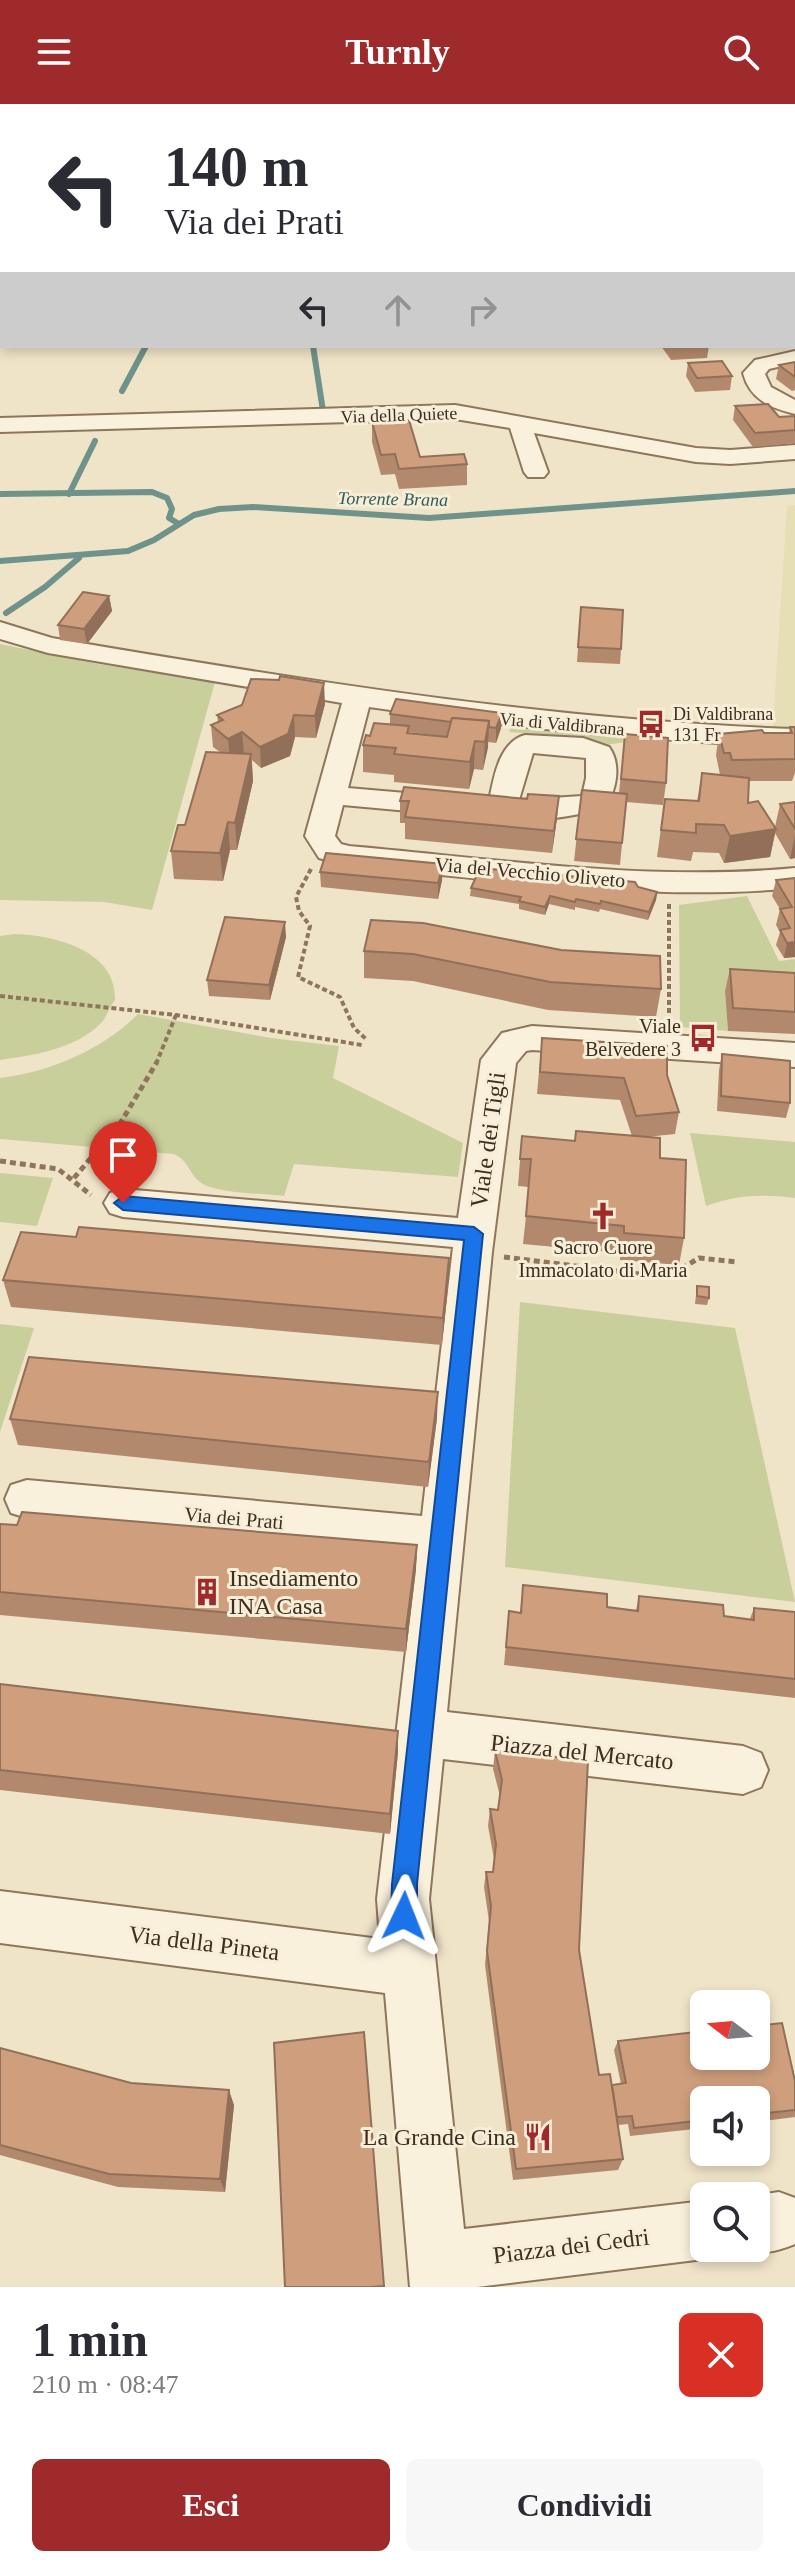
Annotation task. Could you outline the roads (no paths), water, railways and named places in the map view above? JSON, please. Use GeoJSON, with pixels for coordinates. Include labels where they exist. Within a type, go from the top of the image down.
{"type":"FeatureCollection","features":[{"type":"Feature","properties":{"kind":"street"},"geometry":{"type":"LineString","coordinates":[[795,357],[762,364],[754,373],[756,383],[766,395],[795,407]]}},
{"type":"Feature","properties":{"kind":"street","name":"Via della Quiete"},"geometry":{"type":"LineString","coordinates":[[0,425],[448,412],[696,455],[730,457],[795,452]]}},
{"type":"Feature","properties":{"kind":"street"},"geometry":{"type":"LineString","coordinates":[[519,423],[536,472]]}},
{"type":"Feature","properties":{"kind":"street","name":"Via di Valdibrana"},"geometry":{"type":"LineString","coordinates":[[0,630],[48,645],[357,699],[570,726],[795,738]]}},
{"type":"Feature","properties":{"kind":"street","name":"Via del Vecchio Oliveto"},"geometry":{"type":"LineString","coordinates":[[357,699],[321,841],[330,851],[669,884],[742,883],[795,878]]}},
{"type":"Feature","properties":{"kind":"street"},"geometry":{"type":"LineString","coordinates":[[331,795],[502,810]]}},
{"type":"Feature","properties":{"kind":"street","name":"Viale dei Tigli"},"geometry":{"type":"LineString","coordinates":[[439,2274],[403,1899],[473,1243],[497,1066],[514,1042],[532,1038],[795,1055]]}},
{"type":"Feature","properties":{"kind":"street"},"geometry":{"type":"LineString","coordinates":[[123,1203],[473,1243]]}},
{"type":"Feature","properties":{"kind":"street","name":"Via dei Prati"},"geometry":{"type":"LineString","coordinates":[[27,1499],[441,1538]]}},
{"type":"Feature","properties":{"kind":"street","name":"Piazza del Mercato"},"geometry":{"type":"LineString","coordinates":[[420,1733],[743,1770]]}},
{"type":"Feature","properties":{"kind":"street","name":"Via della Pineta"},"geometry":{"type":"LineString","coordinates":[[0,1917],[409,1969]]}},
{"type":"Feature","properties":{"kind":"street","name":"Piazza dei Cedri"},"geometry":{"type":"LineString","coordinates":[[439,2274],[690,2232]]}},
{"type":"Feature","properties":{"kind":"waterway"},"geometry":{"type":"LineString","coordinates":[[122,391],[145,348]]}},
{"type":"Feature","properties":{"kind":"waterway"},"geometry":{"type":"LineString","coordinates":[[313,348],[323,411]]}},
{"type":"Feature","properties":{"kind":"waterway"},"geometry":{"type":"LineString","coordinates":[[69,493],[95,441]]}},
{"type":"Feature","properties":{"kind":"waterway","name":"Torrente Brana"},"geometry":{"type":"LineString","coordinates":[[0,561],[128,551],[154,540],[194,515],[219,509],[253,507],[429,518],[795,491]]}},
{"type":"Feature","properties":{"kind":"waterway"},"geometry":{"type":"LineString","coordinates":[[69,493],[152,492],[167,498],[172,509],[169,518],[179,524]]}},
{"type":"Feature","properties":{"kind":"waterway"},"geometry":{"type":"LineString","coordinates":[[0,494],[69,493]]}},
{"type":"Feature","properties":{"kind":"waterway"},"geometry":{"type":"LineString","coordinates":[[6,613],[45,587],[79,558]]}},
{"type":"Feature","properties":{"kind":"place","name":"Di Valdibrana 131 Fr"},"geometry":{"type":"Point","coordinates":[651,724]}},
{"type":"Feature","properties":{"kind":"place","name":"Viale Belvedere 3"},"geometry":{"type":"Point","coordinates":[703,1038]}},
{"type":"Feature","properties":{"kind":"place","name":"Sacro Cuore Immacolato di Maria"},"geometry":{"type":"Point","coordinates":[603,1216]}},
{"type":"Feature","properties":{"kind":"place","name":"Insediamento INA Casa"},"geometry":{"type":"Point","coordinates":[207,1592]}},
{"type":"Feature","properties":{"kind":"place","name":"La Grande Cina"},"geometry":{"type":"Point","coordinates":[538,2137]}}]}
